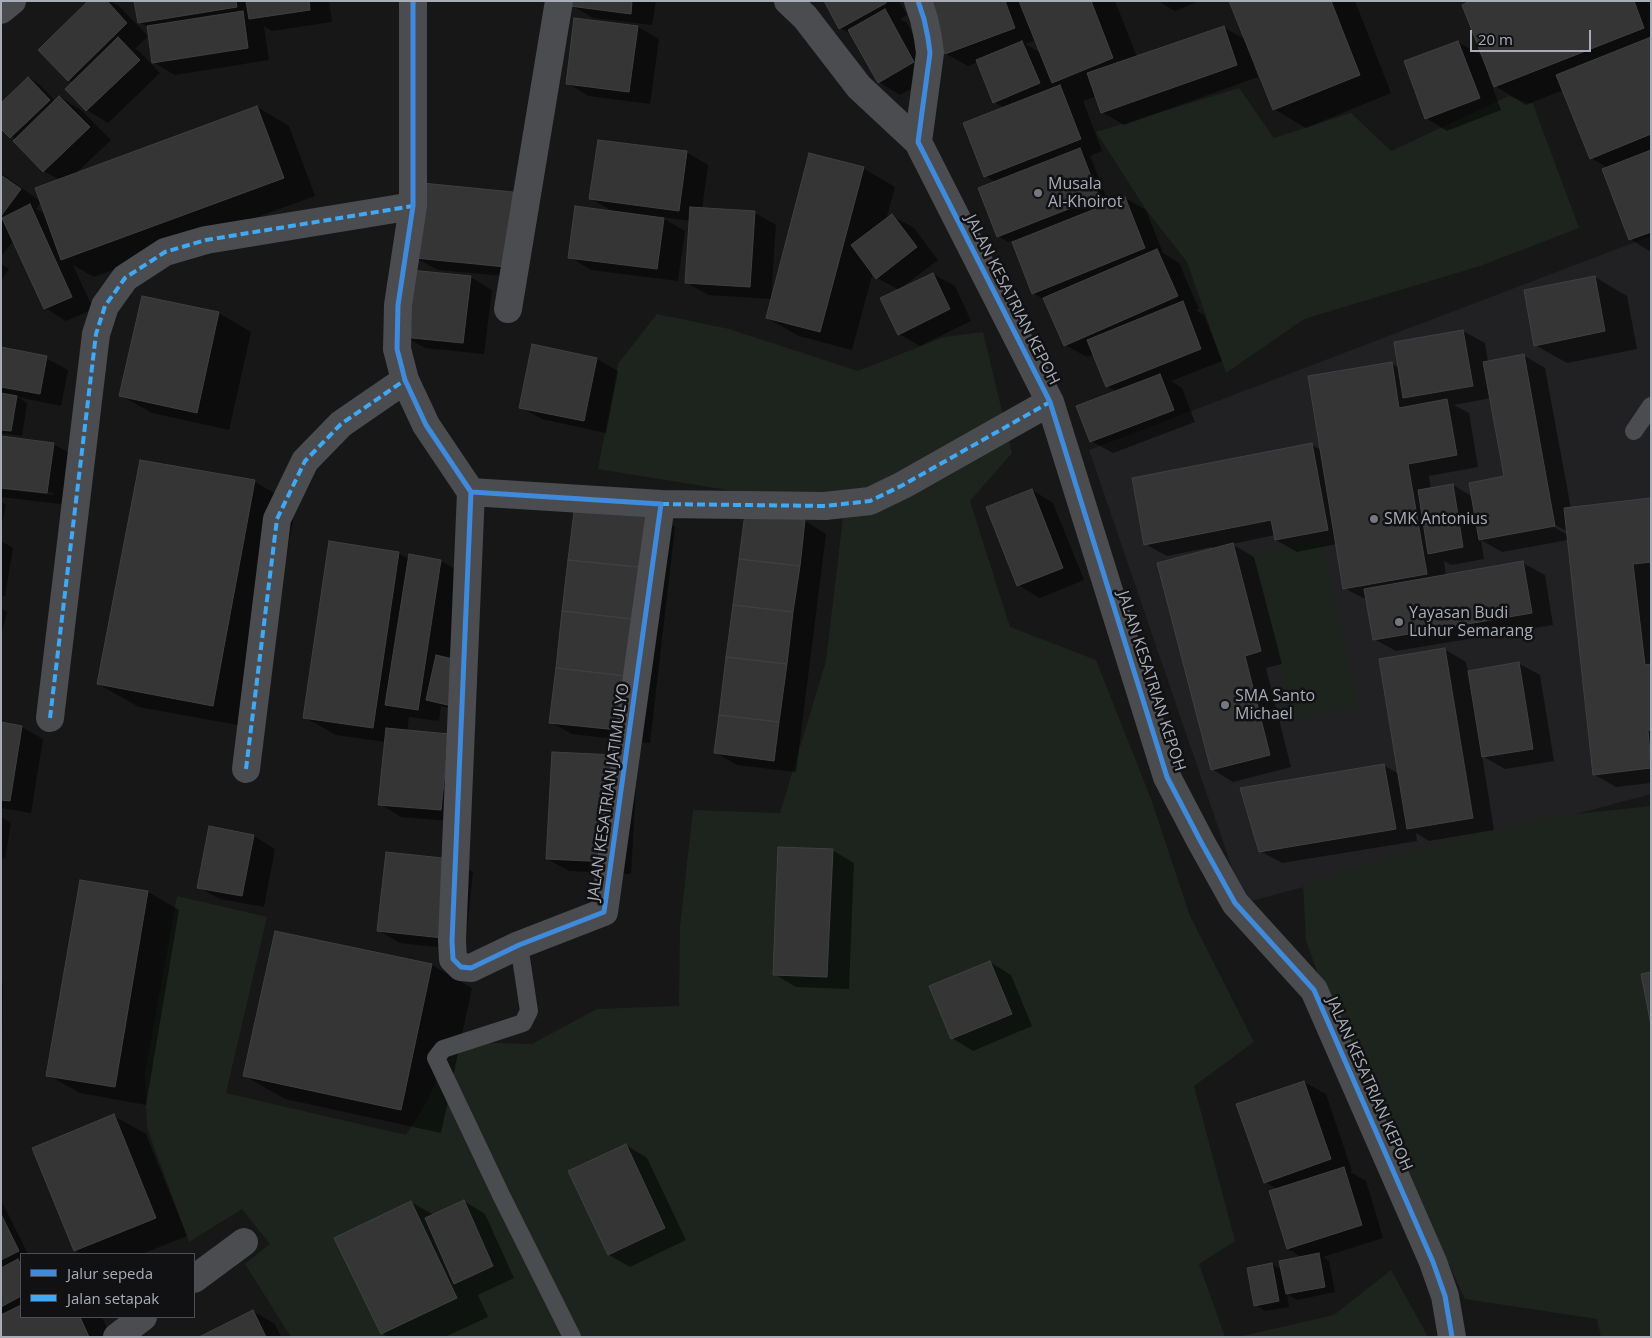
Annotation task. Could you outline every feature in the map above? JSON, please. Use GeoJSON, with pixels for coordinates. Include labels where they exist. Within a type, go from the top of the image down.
{"type":"FeatureCollection","features":[{"type":"Feature","properties":{"kind":"street"},"geometry":{"type":"LineString","coordinates":[[1,10],[12,1]]}},
{"type":"Feature","properties":{"kind":"street"},"geometry":{"type":"LineString","coordinates":[[413,1],[413,206],[398,305],[397,349],[405,380],[426,425],[471,492],[661,504],[826,506],[870,502],[904,485],[1050,402]]}},
{"type":"Feature","properties":{"kind":"street"},"geometry":{"type":"LineString","coordinates":[[508,309],[559,1]]}},
{"type":"Feature","properties":{"kind":"street"},"geometry":{"type":"LineString","coordinates":[[788,1],[805,17],[859,87],[918,142]]}},
{"type":"Feature","properties":{"kind":"street"},"geometry":{"type":"LineString","coordinates":[[918,1],[924,18],[930,53],[918,142]]}},
{"type":"Feature","properties":{"kind":"street","name":"JALAN KESATRIAN KEPOH"},"geometry":{"type":"LineString","coordinates":[[918,142],[1050,402],[1167,777],[1200,842],[1235,904],[1314,990],[1433,1262],[1444,1296],[1452,1337]]}},
{"type":"Feature","properties":{"kind":"street"},"geometry":{"type":"LineString","coordinates":[[50,718],[96,334],[105,306],[125,278],[165,252],[206,240],[413,206]]}},
{"type":"Feature","properties":{"kind":"street"},"geometry":{"type":"LineString","coordinates":[[246,769],[277,519],[305,461],[341,424],[405,380]]}},
{"type":"Feature","properties":{"kind":"street","name":"JALAN KESATRIAN JATIMULYO"},"geometry":{"type":"LineString","coordinates":[[471,492],[453,921],[453,959],[461,967],[471,968],[520,945],[585,918],[600,914],[606,908],[661,504]]}},
{"type":"Feature","properties":{"kind":"street"},"geometry":{"type":"LineString","coordinates":[[195,1278],[244,1242]]}},
{"type":"Feature","properties":{"kind":"street"},"geometry":{"type":"LineString","coordinates":[[117,1337],[142,1318]]}},
{"type":"Feature","properties":{"kind":"lane"},"geometry":{"type":"LineString","coordinates":[[1634,430],[1651,406]]}},
{"type":"Feature","properties":{"kind":"lane"},"geometry":{"type":"LineString","coordinates":[[520,945],[529,1011],[523,1023],[442,1049],[436,1058],[501,1196],[572,1337]]}},
{"type":"Feature","properties":{"kind":"shaded area"},"geometry":{"type":"Polygon","coordinates":[[[1239,88],[1274,138],[1351,113],[1391,151],[1509,96],[1533,104],[1579,228],[1480,266],[1304,319],[1226,373],[1187,262],[1147,211],[1096,132],[1239,88]]]}},
{"type":"Feature","properties":{"kind":"shaded area","name":"Yayasan Budi Luhur Semarang"},"geometry":{"type":"Polygon","coordinates":[[[1651,236],[1651,794],[1244,903],[1089,450],[1651,236]]]}},
{"type":"Feature","properties":{"kind":"shaded area"},"geometry":{"type":"Polygon","coordinates":[[[657,314],[729,329],[858,371],[944,337],[983,332],[1012,453],[970,501],[1010,627],[1096,660],[1151,799],[1190,916],[1254,1042],[1194,1086],[1235,1241],[1199,1264],[1225,1337],[291,1337],[245,1264],[270,1244],[242,1209],[189,1242],[147,1128],[145,1073],[177,896],[267,917],[226,1093],[406,1135],[428,1100],[452,1042],[532,1044],[597,1009],[679,1006],[680,927],[693,810],[780,813],[826,661],[844,509],[598,469],[618,364],[657,314]]]}},
{"type":"Feature","properties":{"kind":"shaded area"},"geometry":{"type":"Polygon","coordinates":[[[1321,539],[1358,706],[1291,721],[1255,554],[1321,539]]]}},
{"type":"Feature","properties":{"kind":"shaded area"},"geometry":{"type":"Polygon","coordinates":[[[1651,806],[1651,1337],[1601,1337],[1597,1319],[1465,1299],[1336,1023],[1306,941],[1303,884],[1396,854],[1539,818],[1651,806]]]}},
{"type":"Feature","properties":{"kind":"shaded area"},"geometry":{"type":"Polygon","coordinates":[[[1391,1270],[1428,1337],[1238,1337],[1334,1315],[1391,1270]]]}},
{"type":"Feature","properties":{"kind":"building"},"geometry":{"type":"Polygon","coordinates":[[[88,1],[107,1],[127,23],[68,81],[38,50],[88,1]]]}},
{"type":"Feature","properties":{"kind":"building"},"geometry":{"type":"Polygon","coordinates":[[[134,1],[236,1],[237,7],[138,23],[134,1]]]}},
{"type":"Feature","properties":{"kind":"building"},"geometry":{"type":"Polygon","coordinates":[[[246,1],[309,1],[310,10],[249,19],[246,1]]]}},
{"type":"Feature","properties":{"kind":"building"},"geometry":{"type":"Polygon","coordinates":[[[570,1],[632,1],[631,14],[570,6],[570,1]]]}},
{"type":"Feature","properties":{"kind":"building"},"geometry":{"type":"Polygon","coordinates":[[[824,1],[886,1],[886,3],[839,29],[824,1]]]}},
{"type":"Feature","properties":{"kind":"building"},"geometry":{"type":"Polygon","coordinates":[[[925,1],[1005,1],[1015,28],[945,54],[925,1]]]}},
{"type":"Feature","properties":{"kind":"building"},"geometry":{"type":"Polygon","coordinates":[[[1019,1],[1091,1],[1113,58],[1052,83],[1019,1]]]}},
{"type":"Feature","properties":{"kind":"building"},"geometry":{"type":"Polygon","coordinates":[[[1229,1],[1331,1],[1360,75],[1273,110],[1229,1]]]}},
{"type":"Feature","properties":{"kind":"building"},"geometry":{"type":"Polygon","coordinates":[[[1470,1],[1634,1],[1644,28],[1494,87],[1462,5],[1470,1]]]}},
{"type":"Feature","properties":{"kind":"building"},"geometry":{"type":"Polygon","coordinates":[[[885,9],[914,62],[878,83],[848,30],[885,9]]]}},
{"type":"Feature","properties":{"kind":"building"},"geometry":{"type":"Polygon","coordinates":[[[243,11],[248,48],[152,63],[147,26],[243,11]]]}},
{"type":"Feature","properties":{"kind":"building"},"geometry":{"type":"Polygon","coordinates":[[[574,18],[638,26],[629,92],[566,84],[574,18]]]}},
{"type":"Feature","properties":{"kind":"building"},"geometry":{"type":"Polygon","coordinates":[[[1224,26],[1237,65],[1101,113],[1087,73],[1224,26]]]}},
{"type":"Feature","properties":{"kind":"building"},"geometry":{"type":"Polygon","coordinates":[[[118,37],[140,60],[86,111],[65,89],[118,37]]]}},
{"type":"Feature","properties":{"kind":"building"},"geometry":{"type":"Polygon","coordinates":[[[1651,37],[1651,134],[1590,159],[1556,75],[1651,37]]]}},
{"type":"Feature","properties":{"kind":"building"},"geometry":{"type":"Polygon","coordinates":[[[1022,41],[1040,83],[993,103],[976,60],[1022,41]]]}},
{"type":"Feature","properties":{"kind":"building"},"geometry":{"type":"Polygon","coordinates":[[[1458,41],[1480,98],[1425,119],[1404,61],[1458,41]]]}},
{"type":"Feature","properties":{"kind":"building"},"geometry":{"type":"Polygon","coordinates":[[[28,77],[50,100],[10,138],[1,129],[1,103],[28,77]]]}},
{"type":"Feature","properties":{"kind":"building"},"geometry":{"type":"Polygon","coordinates":[[[1060,85],[1081,139],[984,177],[963,123],[1060,85]]]}},
{"type":"Feature","properties":{"kind":"building"},"geometry":{"type":"Polygon","coordinates":[[[59,96],[90,127],[43,172],[13,141],[59,96]]]}},
{"type":"Feature","properties":{"kind":"building"},"geometry":{"type":"Polygon","coordinates":[[[257,106],[284,178],[61,260],[35,188],[257,106]]]}},
{"type":"Feature","properties":{"kind":"building"},"geometry":{"type":"Polygon","coordinates":[[[598,140],[687,151],[679,211],[589,199],[598,140]]]}},
{"type":"Feature","properties":{"kind":"building","name":"Musala Al-Khoirot"},"geometry":{"type":"Polygon","coordinates":[[[1080,148],[1099,197],[997,237],[978,188],[1080,148]]]}},
{"type":"Feature","properties":{"kind":"building"},"geometry":{"type":"Polygon","coordinates":[[[1651,150],[1651,232],[1629,240],[1602,169],[1651,150]]]}},
{"type":"Feature","properties":{"kind":"building"},"geometry":{"type":"Polygon","coordinates":[[[809,153],[864,167],[820,332],[766,318],[809,153]]]}},
{"type":"Feature","properties":{"kind":"building"},"geometry":{"type":"Polygon","coordinates":[[[1,175],[21,189],[1,216],[1,175]]]}},
{"type":"Feature","properties":{"kind":"building"},"geometry":{"type":"Polygon","coordinates":[[[422,183],[513,192],[506,267],[415,258],[422,183]]]}},
{"type":"Feature","properties":{"kind":"building"},"geometry":{"type":"Polygon","coordinates":[[[1125,197],[1145,248],[1032,294],[1012,242],[1125,197]]]}},
{"type":"Feature","properties":{"kind":"building"},"geometry":{"type":"Polygon","coordinates":[[[30,204],[72,297],[44,309],[2,218],[30,204]]]}},
{"type":"Feature","properties":{"kind":"building"},"geometry":{"type":"Polygon","coordinates":[[[575,206],[664,218],[657,269],[568,258],[575,206]]]}},
{"type":"Feature","properties":{"kind":"building"},"geometry":{"type":"Polygon","coordinates":[[[690,207],[755,211],[750,287],[685,283],[690,207]]]}},
{"type":"Feature","properties":{"kind":"building"},"geometry":{"type":"Polygon","coordinates":[[[892,214],[917,247],[876,279],[851,245],[892,214]]]}},
{"type":"Feature","properties":{"kind":"building"},"geometry":{"type":"Polygon","coordinates":[[[1157,249],[1178,296],[1064,346],[1043,298],[1157,249]]]}},
{"type":"Feature","properties":{"kind":"building"},"geometry":{"type":"Polygon","coordinates":[[[410,270],[471,276],[463,343],[402,337],[410,270]]]}},
{"type":"Feature","properties":{"kind":"building"},"geometry":{"type":"Polygon","coordinates":[[[933,273],[950,309],[898,335],[880,298],[933,273]]]}},
{"type":"Feature","properties":{"kind":"building"},"geometry":{"type":"Polygon","coordinates":[[[1595,276],[1605,331],[1534,346],[1524,290],[1595,276]]]}},
{"type":"Feature","properties":{"kind":"building"},"geometry":{"type":"Polygon","coordinates":[[[142,296],[219,312],[197,413],[119,396],[142,296]]]}},
{"type":"Feature","properties":{"kind":"building"},"geometry":{"type":"Polygon","coordinates":[[[1183,301],[1201,349],[1106,387],[1087,340],[1183,301]]]}},
{"type":"Feature","properties":{"kind":"building"},"geometry":{"type":"Polygon","coordinates":[[[1463,330],[1473,386],[1403,398],[1394,342],[1463,330]]]}},
{"type":"Feature","properties":{"kind":"building"},"geometry":{"type":"Polygon","coordinates":[[[532,344],[597,358],[584,421],[519,408],[532,344]]]}},
{"type":"Feature","properties":{"kind":"building"},"geometry":{"type":"Polygon","coordinates":[[[1,347],[47,356],[40,394],[1,387],[1,347]]]}},
{"type":"Feature","properties":{"kind":"building"},"geometry":{"type":"Polygon","coordinates":[[[1524,354],[1555,526],[1479,540],[1469,483],[1504,476],[1483,362],[1524,354]]]}},
{"type":"Feature","properties":{"kind":"building","name":"SMK Antonius"},"geometry":{"type":"Polygon","coordinates":[[[1392,362],[1399,408],[1447,399],[1457,455],[1408,464],[1427,574],[1343,589],[1308,376],[1392,362]]]}},
{"type":"Feature","properties":{"kind":"building"},"geometry":{"type":"Polygon","coordinates":[[[1160,374],[1174,410],[1090,442],[1076,406],[1160,374]]]}},
{"type":"Feature","properties":{"kind":"building"},"geometry":{"type":"Polygon","coordinates":[[[1,393],[17,396],[11,431],[1,430],[1,393]]]}},
{"type":"Feature","properties":{"kind":"building"},"geometry":{"type":"Polygon","coordinates":[[[1,436],[54,443],[47,493],[1,488],[1,436]]]}},
{"type":"Feature","properties":{"kind":"building"},"geometry":{"type":"Polygon","coordinates":[[[1312,443],[1328,530],[1275,540],[1271,520],[1144,545],[1132,478],[1312,443]]]}},
{"type":"Feature","properties":{"kind":"building"},"geometry":{"type":"Polygon","coordinates":[[[140,460],[255,480],[213,706],[97,684],[140,460]]]}},
{"type":"Feature","properties":{"kind":"building"},"geometry":{"type":"Polygon","coordinates":[[[1453,484],[1463,547],[1428,554],[1418,490],[1453,484]]]}},
{"type":"Feature","properties":{"kind":"building"},"geometry":{"type":"Polygon","coordinates":[[[1032,489],[1063,568],[1017,586],[986,507],[1032,489]]]}},
{"type":"Feature","properties":{"kind":"building"},"geometry":{"type":"Polygon","coordinates":[[[1651,498],[1651,562],[1633,564],[1645,665],[1651,664],[1651,730],[1648,730],[1651,768],[1593,775],[1564,508],[1651,498]]]}},
{"type":"Feature","properties":{"kind":"building"},"geometry":{"type":"Polygon","coordinates":[[[575,504],[653,513],[647,568],[568,560],[575,504]]]}},
{"type":"Feature","properties":{"kind":"building"},"geometry":{"type":"Polygon","coordinates":[[[745,513],[805,520],[800,566],[739,559],[745,513]]]}},
{"type":"Feature","properties":{"kind":"building"},"geometry":{"type":"Polygon","coordinates":[[[329,541],[399,552],[373,728],[303,718],[329,541]]]}},
{"type":"Feature","properties":{"kind":"building","name":"SMA Santo Michael"},"geometry":{"type":"Polygon","coordinates":[[[1233,543],[1261,651],[1245,656],[1270,755],[1211,770],[1157,563],[1233,543]]]}},
{"type":"Feature","properties":{"kind":"building"},"geometry":{"type":"Polygon","coordinates":[[[409,554],[441,560],[418,710],[385,705],[409,554]]]}},
{"type":"Feature","properties":{"kind":"building"},"geometry":{"type":"Polygon","coordinates":[[[739,559],[800,566],[793,612],[733,605],[739,559]]]}},
{"type":"Feature","properties":{"kind":"building"},"geometry":{"type":"Polygon","coordinates":[[[568,560],[647,568],[641,620],[562,611],[568,560]]]}},
{"type":"Feature","properties":{"kind":"building"},"geometry":{"type":"Polygon","coordinates":[[[1523,561],[1532,613],[1373,640],[1364,589],[1523,561]]]}},
{"type":"Feature","properties":{"kind":"building"},"geometry":{"type":"Polygon","coordinates":[[[733,605],[793,612],[787,664],[726,657],[733,605]]]}},
{"type":"Feature","properties":{"kind":"building"},"geometry":{"type":"Polygon","coordinates":[[[562,611],[641,620],[635,677],[556,668],[562,611]]]}},
{"type":"Feature","properties":{"kind":"building"},"geometry":{"type":"Polygon","coordinates":[[[1445,648],[1473,818],[1407,829],[1379,659],[1445,648]]]}},
{"type":"Feature","properties":{"kind":"building"},"geometry":{"type":"Polygon","coordinates":[[[436,655],[461,661],[452,706],[426,700],[436,655]]]}},
{"type":"Feature","properties":{"kind":"building"},"geometry":{"type":"Polygon","coordinates":[[[726,657],[787,664],[779,722],[719,715],[726,657]]]}},
{"type":"Feature","properties":{"kind":"building"},"geometry":{"type":"Polygon","coordinates":[[[1519,662],[1533,749],[1482,757],[1468,671],[1519,662]]]}},
{"type":"Feature","properties":{"kind":"building"},"geometry":{"type":"Polygon","coordinates":[[[556,668],[635,677],[628,731],[549,723],[556,668]]]}},
{"type":"Feature","properties":{"kind":"building"},"geometry":{"type":"Polygon","coordinates":[[[719,715],[779,722],[774,761],[714,753],[719,715]]]}},
{"type":"Feature","properties":{"kind":"building"},"geometry":{"type":"Polygon","coordinates":[[[1,722],[22,726],[10,801],[1,800],[1,722]]]}},
{"type":"Feature","properties":{"kind":"building"},"geometry":{"type":"Polygon","coordinates":[[[386,728],[449,734],[441,810],[378,805],[386,728]]]}},
{"type":"Feature","properties":{"kind":"building"},"geometry":{"type":"Polygon","coordinates":[[[552,752],[616,755],[610,862],[546,859],[552,752]]]}},
{"type":"Feature","properties":{"kind":"building"},"geometry":{"type":"Polygon","coordinates":[[[1384,764],[1396,829],[1259,852],[1240,788],[1384,764]]]}},
{"type":"Feature","properties":{"kind":"building"},"geometry":{"type":"Polygon","coordinates":[[[209,826],[254,835],[242,896],[197,888],[209,826]]]}},
{"type":"Feature","properties":{"kind":"building"},"geometry":{"type":"Polygon","coordinates":[[[778,847],[833,849],[827,977],[773,975],[778,847]]]}},
{"type":"Feature","properties":{"kind":"building"},"geometry":{"type":"Polygon","coordinates":[[[386,852],[452,859],[443,938],[377,931],[386,852]]]}},
{"type":"Feature","properties":{"kind":"building"},"geometry":{"type":"Polygon","coordinates":[[[80,880],[148,891],[115,1087],[46,1076],[80,880]]]}},
{"type":"Feature","properties":{"kind":"building"},"geometry":{"type":"Polygon","coordinates":[[[275,931],[432,964],[401,1110],[243,1076],[275,931]]]}},
{"type":"Feature","properties":{"kind":"building"},"geometry":{"type":"Polygon","coordinates":[[[990,961],[1012,1014],[951,1039],[929,986],[990,961]]]}},
{"type":"Feature","properties":{"kind":"building"},"geometry":{"type":"Polygon","coordinates":[[[1651,972],[1651,1025],[1641,974],[1651,972]]]}},
{"type":"Feature","properties":{"kind":"building"},"geometry":{"type":"Polygon","coordinates":[[[1304,1081],[1331,1159],[1264,1183],[1236,1104],[1304,1081]]]}},
{"type":"Feature","properties":{"kind":"building"},"geometry":{"type":"Polygon","coordinates":[[[114,1114],[156,1218],[74,1251],[32,1148],[114,1114]]]}},
{"type":"Feature","properties":{"kind":"building"},"geometry":{"type":"Polygon","coordinates":[[[626,1144],[665,1228],[608,1255],[568,1171],[626,1144]]]}},
{"type":"Feature","properties":{"kind":"building"},"geometry":{"type":"Polygon","coordinates":[[[1344,1167],[1362,1225],[1287,1249],[1269,1191],[1344,1167]]]}},
{"type":"Feature","properties":{"kind":"building"},"geometry":{"type":"Polygon","coordinates":[[[464,1200],[493,1266],[454,1284],[425,1218],[464,1200]]]}},
{"type":"Feature","properties":{"kind":"building"},"geometry":{"type":"Polygon","coordinates":[[[411,1201],[457,1298],[381,1334],[334,1238],[411,1201]]]}},
{"type":"Feature","properties":{"kind":"building"},"geometry":{"type":"Polygon","coordinates":[[[1,1214],[19,1251],[1,1260],[1,1214]]]}},
{"type":"Feature","properties":{"kind":"building"},"geometry":{"type":"Polygon","coordinates":[[[1319,1253],[1325,1287],[1286,1294],[1279,1261],[1319,1253]]]}},
{"type":"Feature","properties":{"kind":"building"},"geometry":{"type":"Polygon","coordinates":[[[18,1259],[20,1263],[20,1297],[1,1307],[1,1268],[18,1259]]]}},
{"type":"Feature","properties":{"kind":"building"},"geometry":{"type":"Polygon","coordinates":[[[1272,1263],[1279,1301],[1254,1306],[1247,1268],[1272,1263]]]}},
{"type":"Feature","properties":{"kind":"building"},"geometry":{"type":"Polygon","coordinates":[[[20,1306],[20,1318],[80,1318],[89,1337],[1,1337],[1,1315],[20,1306]]]}},
{"type":"Feature","properties":{"kind":"building"},"geometry":{"type":"Polygon","coordinates":[[[253,1310],[266,1337],[199,1337],[253,1310]]]}},
{"type":"Feature","properties":{"kind":"marked path"},"geometry":{"type":"LineString","coordinates":[[50,718],[96,334],[105,306],[125,278],[165,252],[206,240],[413,206]]}},
{"type":"Feature","properties":{"kind":"marked path"},"geometry":{"type":"LineString","coordinates":[[246,769],[277,519],[305,461],[341,424],[405,380]]}},
{"type":"Feature","properties":{"kind":"marked path"},"geometry":{"type":"LineString","coordinates":[[661,504],[825,506],[870,501],[903,485],[1050,402]]}},
{"type":"Feature","properties":{"kind":"cycle path"},"geometry":{"type":"LineString","coordinates":[[413,1],[413,206],[398,305],[397,349],[405,380],[426,425],[471,492],[452,941],[453,959],[461,967],[471,968],[519,945],[604,912],[661,504],[471,492]]}},
{"type":"Feature","properties":{"kind":"cycle path"},"geometry":{"type":"LineString","coordinates":[[918,1],[924,19],[930,53],[918,142],[1050,402],[1167,777],[1235,903],[1314,990],[1433,1262],[1445,1296],[1452,1337]]}},
{"type":"Feature","properties":{"kind":"place","name":"Musala Al-Khoirot"},"geometry":{"type":"Point","coordinates":[1038,193]}},
{"type":"Feature","properties":{"kind":"place","name":"SMK Antonius"},"geometry":{"type":"Point","coordinates":[1374,519]}},
{"type":"Feature","properties":{"kind":"place","name":"Yayasan Budi Luhur Semarang"},"geometry":{"type":"Point","coordinates":[1399,622]}},
{"type":"Feature","properties":{"kind":"place","name":"SMA Santo Michael"},"geometry":{"type":"Point","coordinates":[1225,705]}}]}
